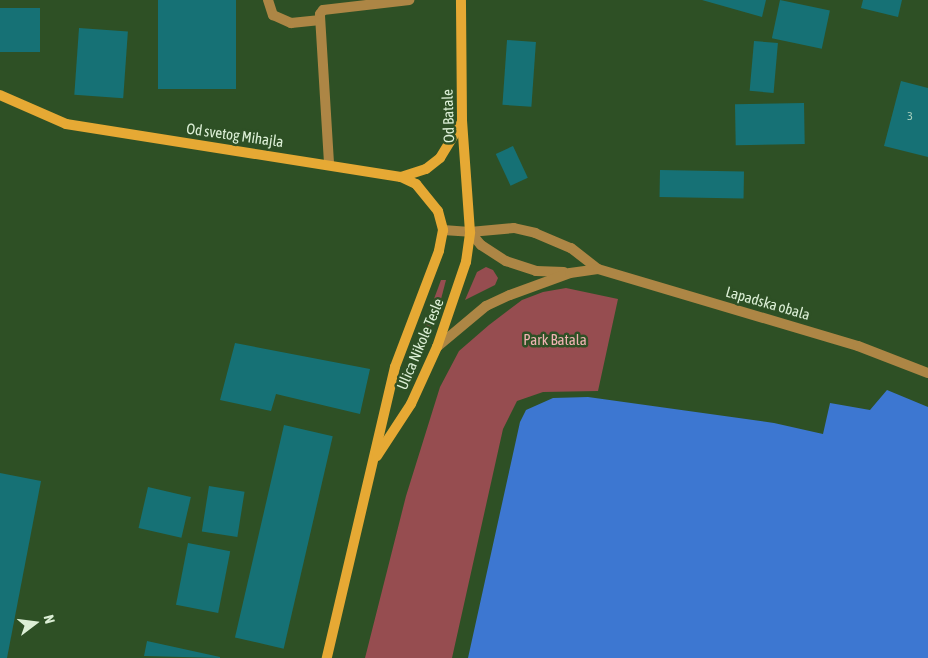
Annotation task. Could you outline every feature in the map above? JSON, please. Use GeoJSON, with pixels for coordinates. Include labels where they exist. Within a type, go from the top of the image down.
{"type":"FeatureCollection","features":[{"type":"Feature","properties":{"kind":"main road","name":"Od Batale"},"geometry":{"type":"LineString","coordinates":[[461,0],[462,120],[470,232]]}},
{"type":"Feature","properties":{"kind":"main road","name":"Od svetog Mihajla"},"geometry":{"type":"LineString","coordinates":[[0,95],[66,124],[329,163],[401,177],[416,184],[429,197],[443,230]]}},
{"type":"Feature","properties":{"kind":"main road"},"geometry":{"type":"LineString","coordinates":[[401,177],[426,169],[440,158],[451,144],[462,120]]}},
{"type":"Feature","properties":{"kind":"main road","name":"Ulica Nikole Tesle"},"geometry":{"type":"LineString","coordinates":[[327,658],[395,367],[439,251],[443,230]]}},
{"type":"Feature","properties":{"kind":"main road","name":"Ulica Nikole Tesle"},"geometry":{"type":"LineString","coordinates":[[375,458],[411,404],[437,347],[458,292],[470,232]]}},
{"type":"Feature","properties":{"kind":"street"},"geometry":{"type":"LineString","coordinates":[[268,0],[273,16],[291,23],[318,20]]}},
{"type":"Feature","properties":{"kind":"street"},"geometry":{"type":"LineString","coordinates":[[329,163],[318,20],[323,10],[409,0]]}},
{"type":"Feature","properties":{"kind":"street","name":"Lapadska obala"},"geometry":{"type":"LineString","coordinates":[[443,230],[470,232],[495,228],[535,233],[571,248],[598,269],[858,346],[928,373]]}},
{"type":"Feature","properties":{"kind":"street","name":"Lapadska obala"},"geometry":{"type":"LineString","coordinates":[[470,232],[481,246],[506,261],[536,270],[570,273]]}},
{"type":"Feature","properties":{"kind":"street","name":"Lapadska obala"},"geometry":{"type":"LineString","coordinates":[[437,347],[486,306],[532,284],[570,273],[598,269]]}},
{"type":"Feature","properties":{"kind":"green space"},"geometry":{"type":"Polygon","coordinates":[[[486,267],[493,270],[498,278],[495,285],[465,300],[477,272],[486,267]]]}},
{"type":"Feature","properties":{"kind":"green space"},"geometry":{"type":"Polygon","coordinates":[[[441,280],[446,280],[440,303],[416,362],[413,361],[414,353],[441,280]]]}},
{"type":"Feature","properties":{"kind":"green space","name":"Park Batala"},"geometry":{"type":"Polygon","coordinates":[[[566,288],[618,299],[598,391],[543,392],[517,401],[503,429],[452,658],[365,658],[406,496],[440,387],[459,351],[522,300],[543,292],[566,288]]]}},
{"type":"Feature","properties":{"kind":"water"},"geometry":{"type":"Polygon","coordinates":[[[887,390],[928,407],[928,658],[468,658],[520,422],[526,410],[553,398],[588,397],[774,423],[823,434],[830,403],[870,410],[887,390]]]}},
{"type":"Feature","properties":{"kind":"building"},"geometry":{"type":"Polygon","coordinates":[[[158,0],[236,0],[236,89],[158,89],[158,0]]]}},
{"type":"Feature","properties":{"kind":"building"},"geometry":{"type":"Polygon","coordinates":[[[702,0],[766,0],[762,17],[702,0]]]}},
{"type":"Feature","properties":{"kind":"building"},"geometry":{"type":"Polygon","coordinates":[[[780,0],[830,11],[822,49],[772,38],[780,0]]]}},
{"type":"Feature","properties":{"kind":"building"},"geometry":{"type":"Polygon","coordinates":[[[863,0],[902,0],[898,17],[861,8],[863,0]]]}},
{"type":"Feature","properties":{"kind":"building"},"geometry":{"type":"Polygon","coordinates":[[[0,8],[40,8],[40,52],[0,52],[0,8]]]}},
{"type":"Feature","properties":{"kind":"building"},"geometry":{"type":"Polygon","coordinates":[[[79,28],[128,31],[123,98],[74,95],[79,28]]]}},
{"type":"Feature","properties":{"kind":"building"},"geometry":{"type":"Polygon","coordinates":[[[507,40],[536,42],[531,107],[502,105],[507,40]]]}},
{"type":"Feature","properties":{"kind":"building"},"geometry":{"type":"Polygon","coordinates":[[[754,41],[778,43],[774,93],[750,91],[754,41]]]}},
{"type":"Feature","properties":{"kind":"building"},"geometry":{"type":"Polygon","coordinates":[[[901,81],[928,88],[928,157],[884,146],[901,81]]]}},
{"type":"Feature","properties":{"kind":"building"},"geometry":{"type":"Polygon","coordinates":[[[804,103],[805,144],[736,145],[735,104],[804,103]]]}},
{"type":"Feature","properties":{"kind":"building"},"geometry":{"type":"Polygon","coordinates":[[[513,146],[528,178],[511,186],[496,154],[513,146]]]}},
{"type":"Feature","properties":{"kind":"building"},"geometry":{"type":"Polygon","coordinates":[[[660,170],[744,171],[744,198],[660,197],[660,170]]]}},
{"type":"Feature","properties":{"kind":"building"},"geometry":{"type":"Polygon","coordinates":[[[235,343],[370,369],[360,414],[276,394],[271,411],[220,400],[235,343]]]}},
{"type":"Feature","properties":{"kind":"building"},"geometry":{"type":"Polygon","coordinates":[[[284,425],[333,436],[284,649],[235,637],[284,425]]]}},
{"type":"Feature","properties":{"kind":"building"},"geometry":{"type":"Polygon","coordinates":[[[0,473],[41,481],[7,658],[0,658],[0,473]]]}},
{"type":"Feature","properties":{"kind":"building"},"geometry":{"type":"Polygon","coordinates":[[[209,486],[245,492],[237,537],[202,531],[209,486]]]}},
{"type":"Feature","properties":{"kind":"building"},"geometry":{"type":"Polygon","coordinates":[[[148,487],[191,497],[181,538],[139,528],[148,487]]]}},
{"type":"Feature","properties":{"kind":"building"},"geometry":{"type":"Polygon","coordinates":[[[188,543],[230,551],[218,613],[176,605],[188,543]]]}},
{"type":"Feature","properties":{"kind":"building"},"geometry":{"type":"Polygon","coordinates":[[[147,641],[220,657],[220,658],[144,656],[147,641]]]}}]}
